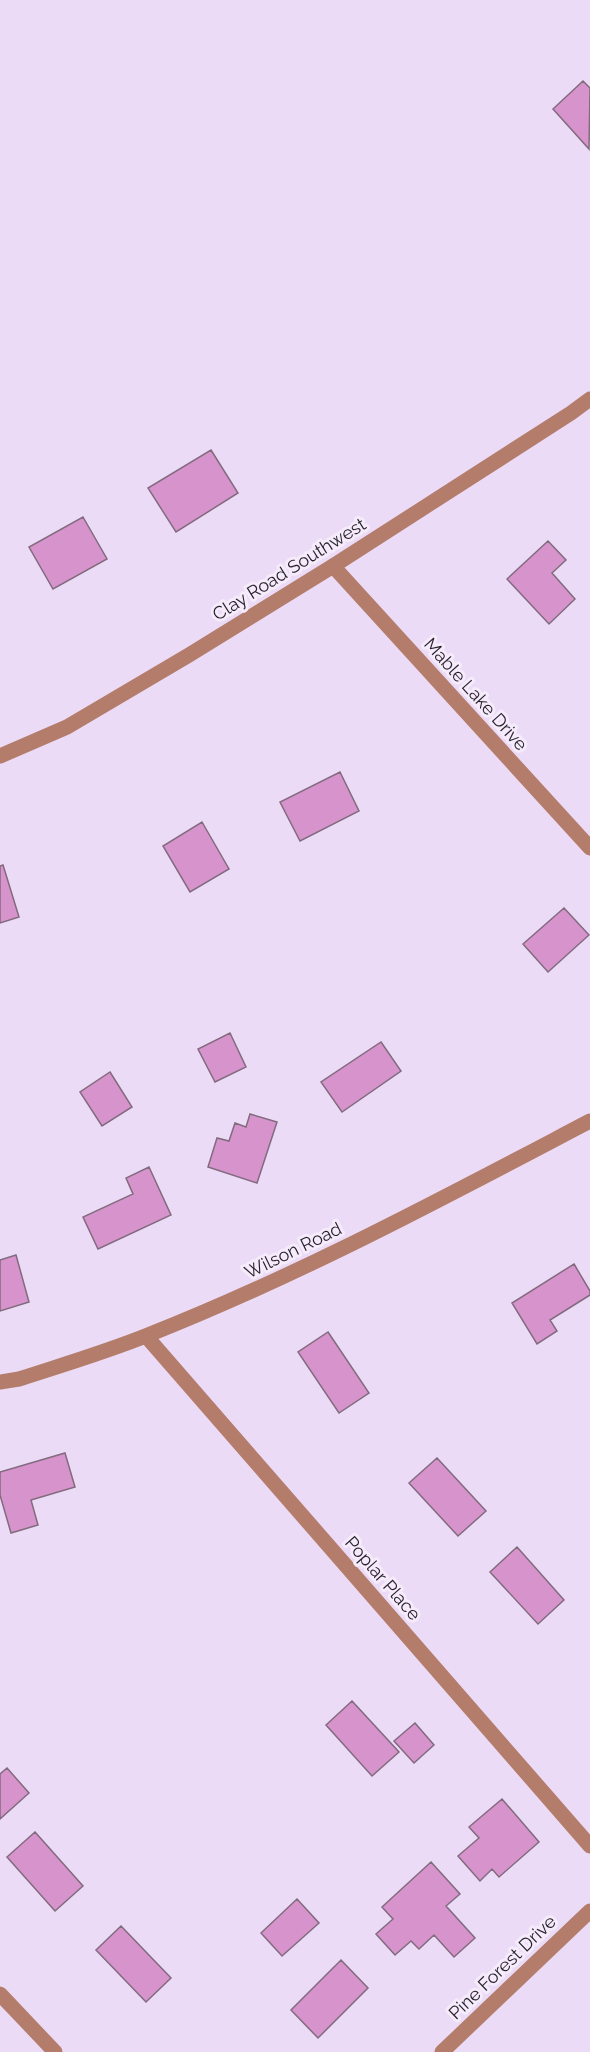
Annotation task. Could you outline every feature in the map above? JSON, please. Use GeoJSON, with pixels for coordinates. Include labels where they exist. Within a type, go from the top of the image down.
{"type":"FeatureCollection","features":[{"type":"Feature","properties":{"kind":"street","name":"Clay Road Southwest"},"geometry":{"type":"LineString","coordinates":[[0,756],[67,727],[189,655],[333,566],[590,399]]}},
{"type":"Feature","properties":{"kind":"street","name":"Mable Lake Drive"},"geometry":{"type":"LineString","coordinates":[[333,566],[590,848]]}},
{"type":"Feature","properties":{"kind":"street","name":"Wilson Road"},"geometry":{"type":"LineString","coordinates":[[0,1382],[19,1379],[146,1336],[253,1291],[418,1211],[590,1121]]}},
{"type":"Feature","properties":{"kind":"street","name":"Poplar Place"},"geometry":{"type":"LineString","coordinates":[[146,1336],[590,1846]]}},
{"type":"Feature","properties":{"kind":"street","name":"Pine Forest Drive"},"geometry":{"type":"LineString","coordinates":[[442,2052],[590,1911]]}},
{"type":"Feature","properties":{"kind":"street"},"geometry":{"type":"LineString","coordinates":[[0,1994],[55,2052]]}},
{"type":"Feature","properties":{"kind":"building"},"geometry":{"type":"Polygon","coordinates":[[[583,81],[590,88],[589,149],[553,109],[583,81]]]}},
{"type":"Feature","properties":{"kind":"building"},"geometry":{"type":"Polygon","coordinates":[[[211,450],[238,493],[176,532],[148,488],[211,450]]]}},
{"type":"Feature","properties":{"kind":"building"},"geometry":{"type":"Polygon","coordinates":[[[83,517],[107,559],[53,589],[29,547],[83,517]]]}},
{"type":"Feature","properties":{"kind":"building"},"geometry":{"type":"Polygon","coordinates":[[[548,541],[566,560],[552,573],[575,599],[549,624],[507,579],[548,541]]]}},
{"type":"Feature","properties":{"kind":"building"},"geometry":{"type":"Polygon","coordinates":[[[340,772],[359,811],[300,841],[280,802],[340,772]]]}},
{"type":"Feature","properties":{"kind":"building"},"geometry":{"type":"Polygon","coordinates":[[[202,822],[229,869],[190,892],[163,846],[202,822]]]}},
{"type":"Feature","properties":{"kind":"building"},"geometry":{"type":"Polygon","coordinates":[[[3,865],[19,917],[0,923],[0,866],[3,865]]]}},
{"type":"Feature","properties":{"kind":"building"},"geometry":{"type":"Polygon","coordinates":[[[564,908],[589,935],[548,972],[523,944],[564,908]]]}},
{"type":"Feature","properties":{"kind":"building"},"geometry":{"type":"Polygon","coordinates":[[[230,1033],[246,1067],[215,1082],[198,1049],[230,1033]]]}},
{"type":"Feature","properties":{"kind":"building"},"geometry":{"type":"Polygon","coordinates":[[[381,1042],[401,1071],[342,1112],[321,1082],[381,1042]]]}},
{"type":"Feature","properties":{"kind":"building"},"geometry":{"type":"Polygon","coordinates":[[[110,1072],[132,1107],[102,1126],[80,1092],[110,1072]]]}},
{"type":"Feature","properties":{"kind":"building"},"geometry":{"type":"Polygon","coordinates":[[[250,1114],[277,1122],[257,1183],[208,1167],[217,1138],[229,1141],[235,1123],[246,1127],[250,1114]]]}},
{"type":"Feature","properties":{"kind":"building"},"geometry":{"type":"Polygon","coordinates":[[[149,1167],[171,1215],[98,1249],[83,1217],[133,1194],[126,1178],[149,1167]]]}},
{"type":"Feature","properties":{"kind":"building"},"geometry":{"type":"Polygon","coordinates":[[[16,1255],[29,1302],[0,1311],[0,1260],[16,1255]]]}},
{"type":"Feature","properties":{"kind":"building"},"geometry":{"type":"Polygon","coordinates":[[[574,1264],[590,1291],[590,1295],[550,1320],[557,1331],[537,1344],[512,1303],[574,1264]]]}},
{"type":"Feature","properties":{"kind":"building"},"geometry":{"type":"Polygon","coordinates":[[[328,1332],[369,1393],[339,1413],[298,1352],[328,1332]]]}},
{"type":"Feature","properties":{"kind":"building"},"geometry":{"type":"Polygon","coordinates":[[[65,1453],[75,1487],[31,1500],[38,1525],[11,1533],[0,1495],[0,1472],[65,1453]]]}},
{"type":"Feature","properties":{"kind":"building"},"geometry":{"type":"Polygon","coordinates":[[[437,1458],[486,1511],[458,1536],[409,1483],[437,1458]]]}},
{"type":"Feature","properties":{"kind":"building"},"geometry":{"type":"Polygon","coordinates":[[[517,1547],[564,1600],[538,1624],[490,1572],[517,1547]]]}},
{"type":"Feature","properties":{"kind":"building"},"geometry":{"type":"Polygon","coordinates":[[[352,1701],[399,1752],[372,1776],[326,1725],[352,1701]]]}},
{"type":"Feature","properties":{"kind":"building"},"geometry":{"type":"Polygon","coordinates":[[[415,1723],[434,1745],[414,1763],[394,1741],[415,1723]]]}},
{"type":"Feature","properties":{"kind":"building"},"geometry":{"type":"Polygon","coordinates":[[[7,1768],[29,1793],[0,1819],[0,1774],[7,1768]]]}},
{"type":"Feature","properties":{"kind":"building"},"geometry":{"type":"Polygon","coordinates":[[[502,1799],[539,1842],[499,1877],[492,1869],[480,1881],[458,1856],[479,1838],[469,1827],[502,1799]]]}},
{"type":"Feature","properties":{"kind":"building"},"geometry":{"type":"Polygon","coordinates":[[[35,1832],[83,1886],[55,1911],[7,1857],[35,1832]]]}},
{"type":"Feature","properties":{"kind":"building"},"geometry":{"type":"Polygon","coordinates":[[[431,1862],[460,1894],[446,1906],[475,1938],[454,1957],[434,1935],[419,1949],[411,1941],[395,1955],[376,1934],[393,1919],[382,1907],[431,1862]]]}},
{"type":"Feature","properties":{"kind":"building"},"geometry":{"type":"Polygon","coordinates":[[[297,1899],[319,1923],[282,1956],[261,1933],[297,1899]]]}},
{"type":"Feature","properties":{"kind":"building"},"geometry":{"type":"Polygon","coordinates":[[[121,1926],[171,1978],[146,2002],[96,1950],[121,1926]]]}},
{"type":"Feature","properties":{"kind":"building"},"geometry":{"type":"Polygon","coordinates":[[[341,1960],[368,1988],[318,2038],[291,2010],[341,1960]]]}}]}
